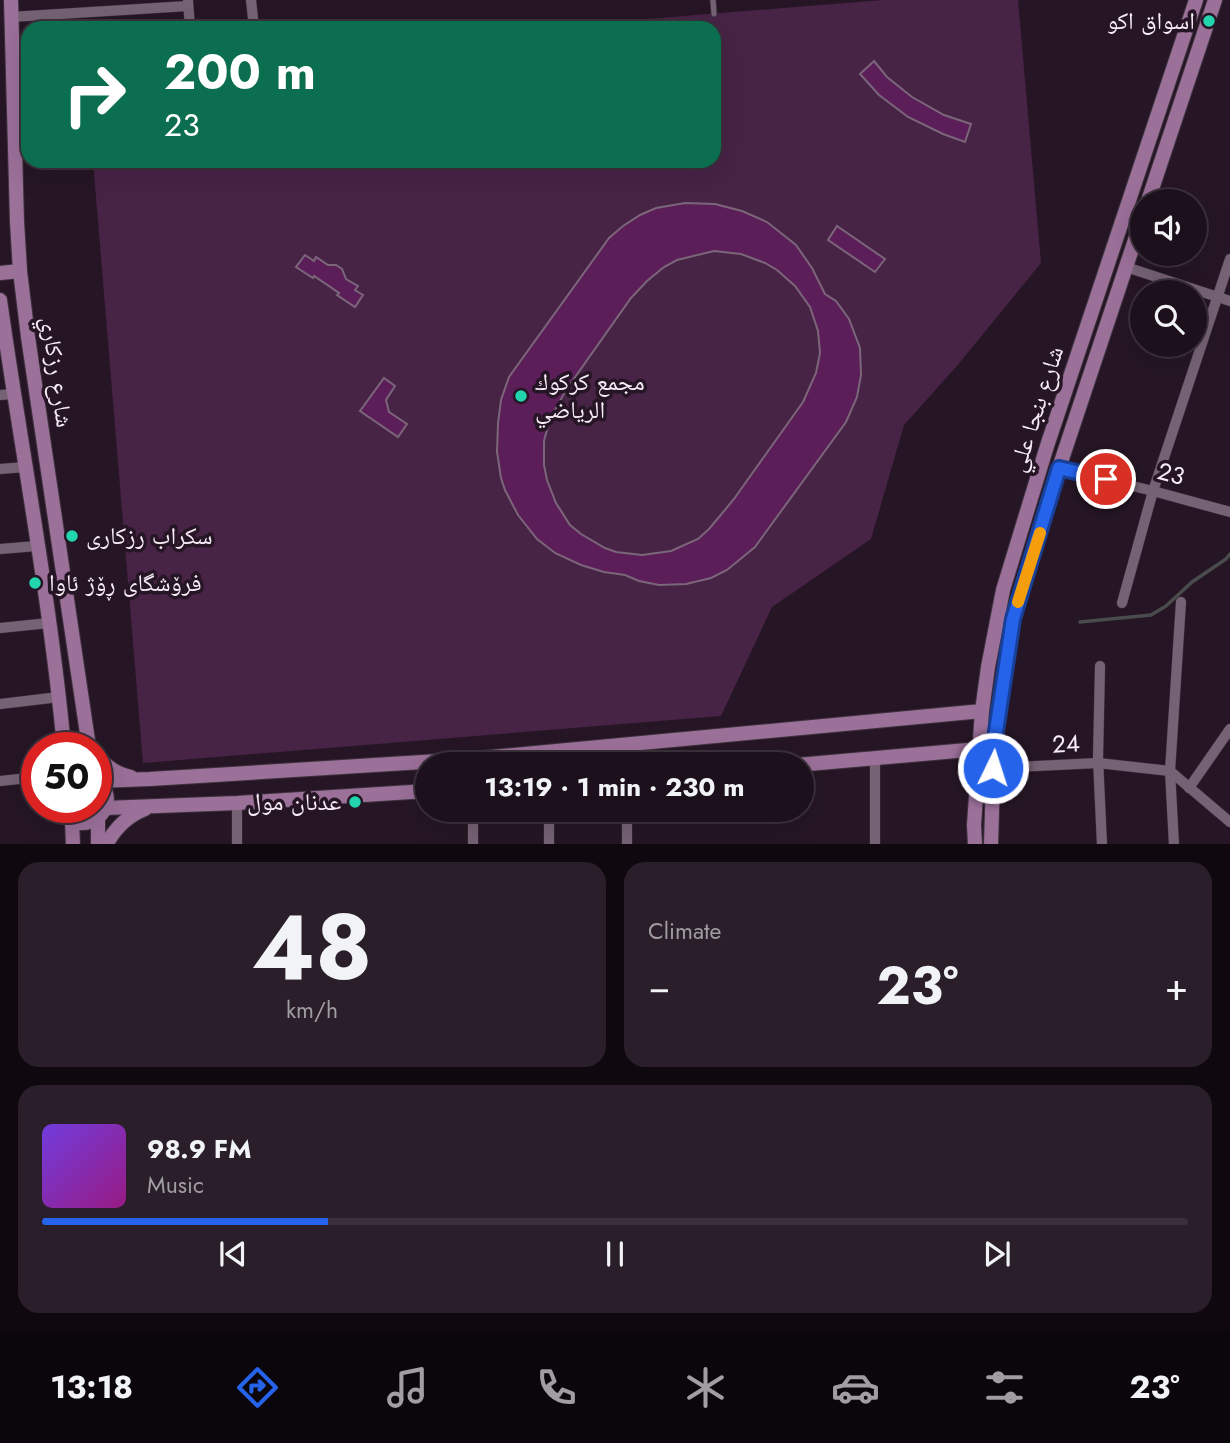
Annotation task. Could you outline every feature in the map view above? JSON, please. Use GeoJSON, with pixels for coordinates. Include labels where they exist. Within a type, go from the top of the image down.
{"type":"FeatureCollection","features":[{"type":"Feature","properties":{"kind":"street","name":"شارع رزكاري"},"geometry":{"type":"LineString","coordinates":[[10,0],[20,271],[88,732]]}},
{"type":"Feature","properties":{"kind":"street"},"geometry":{"type":"LineString","coordinates":[[86,0],[86,12]]}},
{"type":"Feature","properties":{"kind":"street"},"geometry":{"type":"LineString","coordinates":[[251,0],[253,21]]}},
{"type":"Feature","properties":{"kind":"street","name":"شارع بنجا علي"},"geometry":{"type":"LineString","coordinates":[[975,844],[982,711],[1003,590],[1196,0]]}},
{"type":"Feature","properties":{"kind":"street"},"geometry":{"type":"LineString","coordinates":[[1152,189],[1215,0]]}},
{"type":"Feature","properties":{"kind":"street"},"geometry":{"type":"LineString","coordinates":[[11,17],[188,3],[189,21]]}},
{"type":"Feature","properties":{"kind":"street","name":"شارع بنجا علي"},"geometry":{"type":"LineString","coordinates":[[991,844],[994,745],[1013,619],[1059,468],[1130,255]]}},
{"type":"Feature","properties":{"kind":"street"},"geometry":{"type":"LineString","coordinates":[[1122,603],[1153,491],[1230,259]]}},
{"type":"Feature","properties":{"kind":"street"},"geometry":{"type":"LineString","coordinates":[[1126,267],[1230,301]]}},
{"type":"Feature","properties":{"kind":"street"},"geometry":{"type":"LineString","coordinates":[[0,273],[20,271]]}},
{"type":"Feature","properties":{"kind":"street","name":"شارع رزكاري"},"geometry":{"type":"LineString","coordinates":[[0,300],[7,395],[25,467],[62,732]]}},
{"type":"Feature","properties":{"kind":"street"},"geometry":{"type":"LineString","coordinates":[[0,469],[25,467]]}},
{"type":"Feature","properties":{"kind":"street","name":"23"},"geometry":{"type":"LineString","coordinates":[[1059,468],[1230,512]]}},
{"type":"Feature","properties":{"kind":"street"},"geometry":{"type":"LineString","coordinates":[[1027,511],[1045,516]]}},
{"type":"Feature","properties":{"kind":"street"},"geometry":{"type":"LineString","coordinates":[[0,549],[37,546]]}},
{"type":"Feature","properties":{"kind":"street"},"geometry":{"type":"LineString","coordinates":[[1174,844],[1170,771],[1181,601]]}},
{"type":"Feature","properties":{"kind":"street"},"geometry":{"type":"LineString","coordinates":[[0,628],[49,623]]}},
{"type":"Feature","properties":{"kind":"street"},"geometry":{"type":"LineString","coordinates":[[1100,667],[1098,763],[1102,844]]}},
{"type":"Feature","properties":{"kind":"street"},"geometry":{"type":"LineString","coordinates":[[0,704],[59,697]]}},
{"type":"Feature","properties":{"kind":"street"},"geometry":{"type":"LineString","coordinates":[[571,752],[982,711]]}},
{"type":"Feature","properties":{"kind":"street"},"geometry":{"type":"LineString","coordinates":[[1189,788],[1230,730]]}},
{"type":"Feature","properties":{"kind":"street"},"geometry":{"type":"LineString","coordinates":[[814,764],[979,750]]}},
{"type":"Feature","properties":{"kind":"street"},"geometry":{"type":"LineString","coordinates":[[875,759],[875,844]]}},
{"type":"Feature","properties":{"kind":"street","name":"24"},"geometry":{"type":"LineString","coordinates":[[993,768],[1098,763],[1170,771]]}},
{"type":"Feature","properties":{"kind":"street"},"geometry":{"type":"LineString","coordinates":[[112,780],[415,765]]}},
{"type":"Feature","properties":{"kind":"street"},"geometry":{"type":"LineString","coordinates":[[112,769],[134,778],[150,779]]}},
{"type":"Feature","properties":{"kind":"street"},"geometry":{"type":"LineString","coordinates":[[1170,771],[1230,822]]}},
{"type":"Feature","properties":{"kind":"street"},"geometry":{"type":"LineString","coordinates":[[0,781],[21,779]]}},
{"type":"Feature","properties":{"kind":"street"},"geometry":{"type":"LineString","coordinates":[[112,812],[150,807],[415,792]]}},
{"type":"Feature","properties":{"kind":"street"},"geometry":{"type":"LineString","coordinates":[[237,803],[237,844]]}},
{"type":"Feature","properties":{"kind":"street"},"geometry":{"type":"LineString","coordinates":[[107,844],[123,821],[150,807]]}},
{"type":"Feature","properties":{"kind":"street"},"geometry":{"type":"LineString","coordinates":[[473,822],[473,844]]}},
{"type":"Feature","properties":{"kind":"street"},"geometry":{"type":"LineString","coordinates":[[549,822],[549,844]]}},
{"type":"Feature","properties":{"kind":"street"},"geometry":{"type":"LineString","coordinates":[[627,822],[627,844]]}},
{"type":"Feature","properties":{"kind":"street"},"geometry":{"type":"LineString","coordinates":[[72,823],[74,844]]}},
{"type":"Feature","properties":{"kind":"street"},"geometry":{"type":"LineString","coordinates":[[98,844],[101,823]]}},
{"type":"Feature","properties":{"kind":"lane"},"geometry":{"type":"LineString","coordinates":[[713,0],[714,14]]}},
{"type":"Feature","properties":{"kind":"shaded area","name":"مجمع كركوك الرياضي"},"geometry":{"type":"Polygon","coordinates":[[[883,0],[1018,0],[1041,263],[956,367],[904,425],[871,539],[772,607],[721,716],[143,763],[94,168],[721,168],[721,21],[623,21],[883,0]]]}},
{"type":"Feature","properties":{"kind":"building"},"geometry":{"type":"Polygon","coordinates":[[[874,61],[887,77],[912,97],[944,115],[971,124],[965,142],[908,117],[879,95],[860,74],[874,61]]]}},
{"type":"Feature","properties":{"kind":"building"},"geometry":{"type":"Polygon","coordinates":[[[685,203],[715,204],[742,211],[767,222],[796,245],[825,294],[836,301],[849,319],[860,348],[861,375],[857,397],[846,422],[755,547],[727,570],[711,578],[686,584],[659,585],[639,581],[581,565],[555,553],[537,539],[518,515],[501,478],[497,452],[501,400],[509,377],[609,238],[640,215],[656,208],[685,203]],[[714,251],[677,260],[647,281],[631,298],[566,390],[551,417],[544,441],[544,465],[556,503],[570,525],[605,548],[642,555],[671,551],[698,539],[734,499],[803,402],[816,373],[820,353],[818,331],[810,307],[795,286],[777,270],[741,254],[714,251]]]}},
{"type":"Feature","properties":{"kind":"building"},"geometry":{"type":"Polygon","coordinates":[[[837,226],[885,259],[875,272],[828,240],[837,226]]]}},
{"type":"Feature","properties":{"kind":"building"},"geometry":{"type":"Polygon","coordinates":[[[305,255],[314,261],[316,257],[328,265],[336,265],[342,269],[346,279],[358,286],[355,290],[363,295],[355,307],[314,276],[313,278],[296,267],[305,255]]]}},
{"type":"Feature","properties":{"kind":"building"},"geometry":{"type":"Polygon","coordinates":[[[384,378],[395,386],[386,400],[389,412],[407,424],[398,437],[360,411],[384,378]]]}},
{"type":"Feature","properties":{"kind":"waterway"},"geometry":{"type":"LineString","coordinates":[[1080,622],[1151,615],[1230,554]]}},
{"type":"Feature","properties":{"kind":"slow traffic"},"geometry":{"type":"LineString","coordinates":[[1018,602],[1040,533]]}},
{"type":"Feature","properties":{"kind":"place","name":"اسواق اكو"},"geometry":{"type":"Point","coordinates":[1209,21]}},
{"type":"Feature","properties":{"kind":"place","name":"مجمع كركوك الرياضي"},"geometry":{"type":"Point","coordinates":[521,396]}},
{"type":"Feature","properties":{"kind":"place","name":"سكراب رزكارى"},"geometry":{"type":"Point","coordinates":[72,536]}},
{"type":"Feature","properties":{"kind":"place","name":"فرۆشگای ڕۆژ ئاوا"},"geometry":{"type":"Point","coordinates":[35,583]}},
{"type":"Feature","properties":{"kind":"place","name":"عدنان مول"},"geometry":{"type":"Point","coordinates":[355,802]}},
{"type":"Feature","properties":{"kind":"route"},"geometry":{"type":"LineString","coordinates":[[993,768],[1013,619],[1059,468],[1106,479]]}}]}
